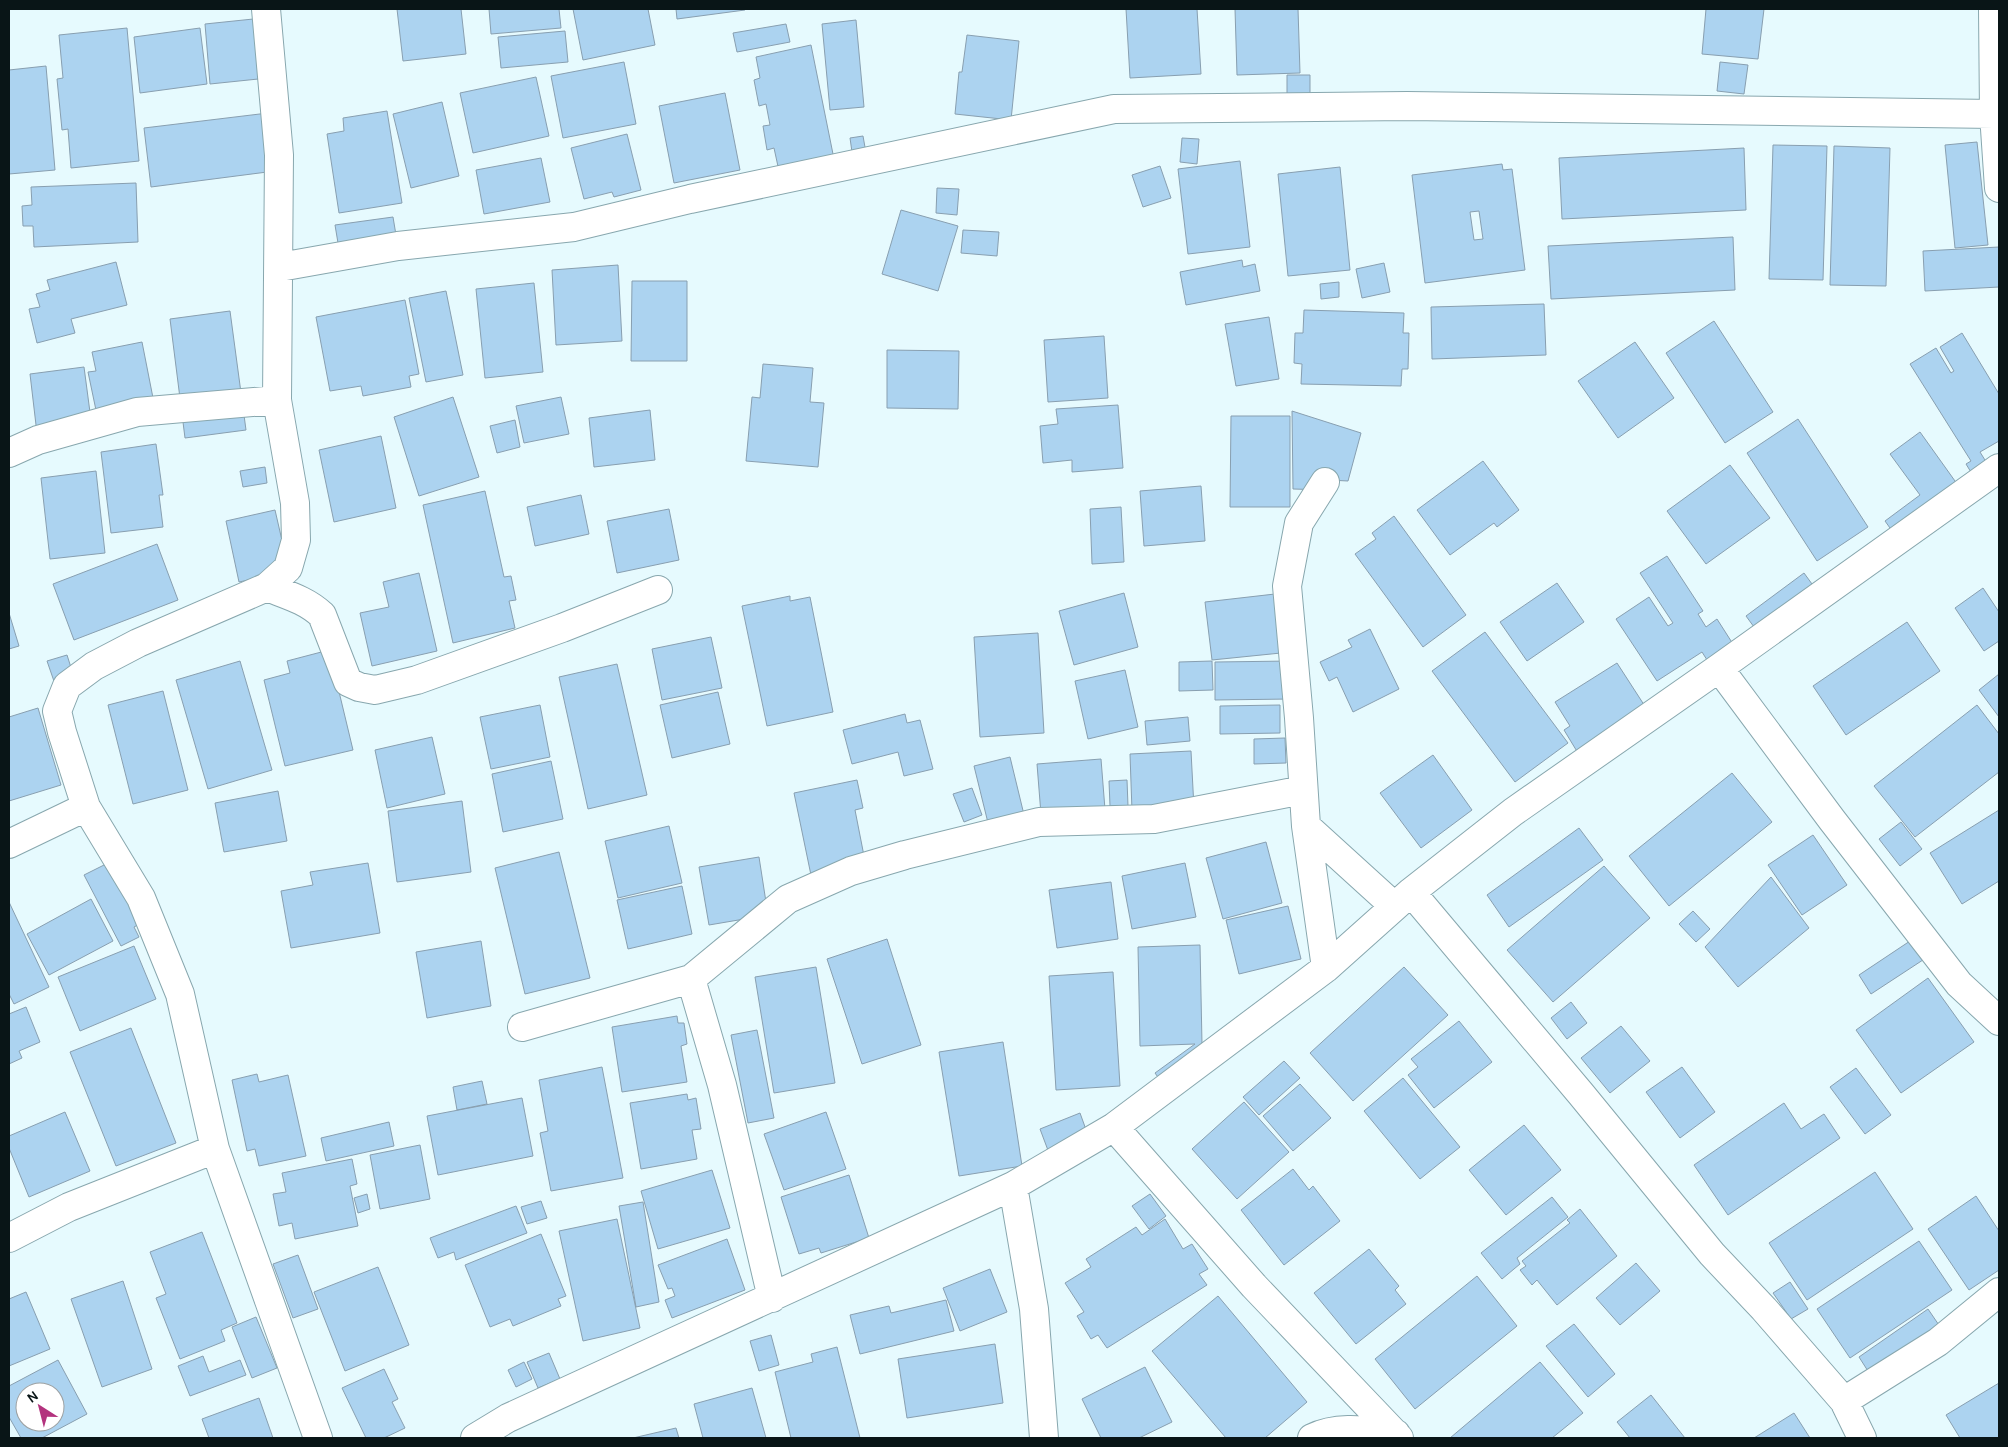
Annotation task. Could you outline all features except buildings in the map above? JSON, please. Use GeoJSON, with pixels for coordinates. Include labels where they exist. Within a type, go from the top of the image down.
{"type":"FeatureCollection","features":[{"type":"Feature","properties":{"kind":"street"},"geometry":{"type":"LineString","coordinates":[[266,9],[279,155],[278,400],[295,503],[296,540],[288,568],[267,588],[138,643],[94,666],[67,686],[57,711],[86,806],[141,898],[180,994],[215,1150],[318,1438]]}},
{"type":"Feature","properties":{"kind":"street"},"geometry":{"type":"LineString","coordinates":[[1993,9],[1994,114],[1999,188]]}},
{"type":"Feature","properties":{"kind":"street"},"geometry":{"type":"LineString","coordinates":[[280,267],[398,246],[574,226],[690,199],[1114,109],[1407,106],[1994,114]]}},
{"type":"Feature","properties":{"kind":"street"},"geometry":{"type":"LineString","coordinates":[[9,453],[38,440],[137,412],[278,400]]}},
{"type":"Feature","properties":{"kind":"street"},"geometry":{"type":"LineString","coordinates":[[475,1438],[508,1418],[1013,1186],[1114,1127],[1326,968],[1402,899],[1513,812],[1999,468]]}},
{"type":"Feature","properties":{"kind":"street"},"geometry":{"type":"LineString","coordinates":[[1325,482],[1299,523],[1287,586],[1299,718],[1306,826],[1326,968]]}},
{"type":"Feature","properties":{"kind":"street"},"geometry":{"type":"LineString","coordinates":[[267,588],[302,600],[314,607],[322,615],[348,682],[359,687],[375,690],[417,680],[562,628],[658,590]]}},
{"type":"Feature","properties":{"kind":"street"},"geometry":{"type":"LineString","coordinates":[[1719,668],[1832,820],[1959,984],[1999,1021]]}},
{"type":"Feature","properties":{"kind":"street"},"geometry":{"type":"LineString","coordinates":[[522,1027],[692,979],[788,899],[851,871],[905,855],[1039,822],[1154,819],[1303,790]]}},
{"type":"Feature","properties":{"kind":"street"},"geometry":{"type":"LineString","coordinates":[[9,844],[86,806]]}},
{"type":"Feature","properties":{"kind":"street"},"geometry":{"type":"LineString","coordinates":[[1306,826],[1402,899],[1581,1094],[1712,1254],[1764,1309],[1844,1401],[1862,1438]]}},
{"type":"Feature","properties":{"kind":"street"},"geometry":{"type":"LineString","coordinates":[[692,979],[722,1085],[772,1298]]}},
{"type":"Feature","properties":{"kind":"street"},"geometry":{"type":"LineString","coordinates":[[1114,1127],[1254,1286],[1398,1436]]}},
{"type":"Feature","properties":{"kind":"street"},"geometry":{"type":"LineString","coordinates":[[9,1238],[69,1207],[215,1150]]}},
{"type":"Feature","properties":{"kind":"street"},"geometry":{"type":"LineString","coordinates":[[1013,1186],[1034,1309],[1044,1438]]}},
{"type":"Feature","properties":{"kind":"street"},"geometry":{"type":"LineString","coordinates":[[1844,1401],[1938,1342],[1999,1292]]}},
{"type":"Feature","properties":{"kind":"street"},"geometry":{"type":"LineString","coordinates":[[1312,1438],[1323,1433],[1349,1429],[1398,1436]]}}]}
